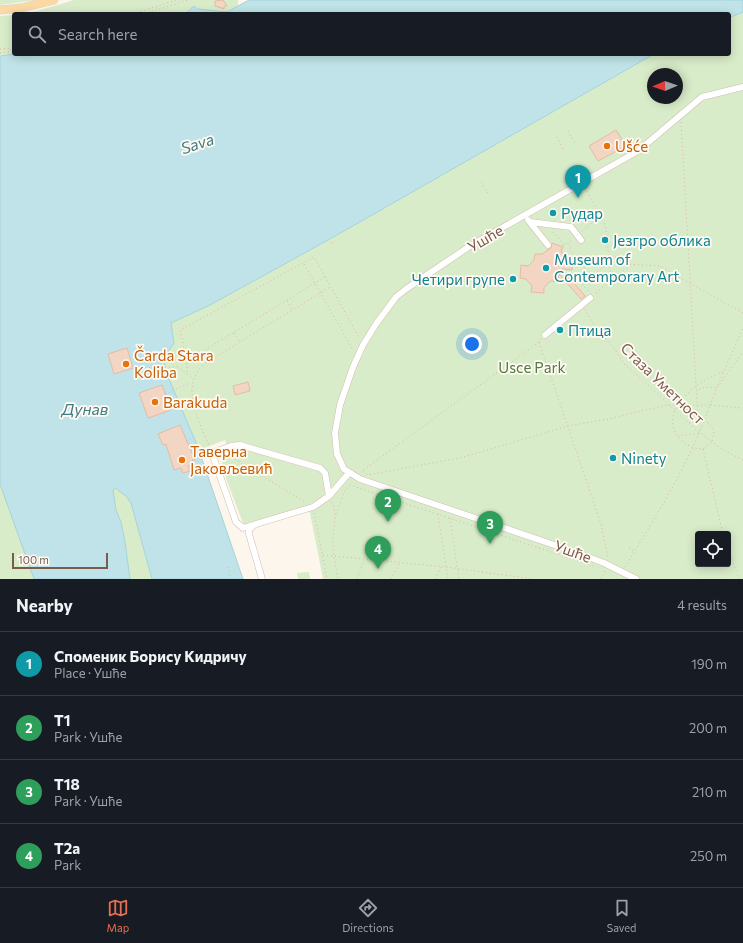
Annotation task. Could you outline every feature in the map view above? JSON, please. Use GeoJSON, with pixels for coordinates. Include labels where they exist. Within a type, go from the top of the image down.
{"type":"FeatureCollection","features":[{"type":"Feature","properties":{"kind":"main road"},"geometry":{"type":"LineString","coordinates":[[0,10],[21,8],[54,0]]}},
{"type":"Feature","properties":{"kind":"street","name":"Ушће"},"geometry":{"type":"LineString","coordinates":[[636,579],[623,572],[607,568],[578,553],[360,479],[349,473],[340,462],[337,454],[335,432],[340,405],[363,345],[390,306],[406,289],[470,246],[638,151],[705,95],[743,87]]}},
{"type":"Feature","properties":{"kind":"street"},"geometry":{"type":"LineString","coordinates":[[525,215],[548,245]]}},
{"type":"Feature","properties":{"kind":"street"},"geometry":{"type":"LineString","coordinates":[[530,222],[571,227],[579,238]]}},
{"type":"Feature","properties":{"kind":"street"},"geometry":{"type":"LineString","coordinates":[[545,335],[592,297]]}},
{"type":"Feature","properties":{"kind":"street"},"geometry":{"type":"LineString","coordinates":[[329,496],[325,473],[320,468],[240,445],[211,451],[236,522],[244,528],[313,507],[329,496],[349,473]]}},
{"type":"Feature","properties":{"kind":"street"},"geometry":{"type":"LineString","coordinates":[[254,525],[249,530],[249,534],[262,579]]}},
{"type":"Feature","properties":{"kind":"path"},"geometry":{"type":"LineString","coordinates":[[139,12],[176,0]]}},
{"type":"Feature","properties":{"kind":"path"},"geometry":{"type":"LineString","coordinates":[[150,12],[188,0]]}},
{"type":"Feature","properties":{"kind":"path"},"geometry":{"type":"LineString","coordinates":[[0,49],[11,48],[11,52],[0,53]]}},
{"type":"Feature","properties":{"kind":"path"},"geometry":{"type":"LineString","coordinates":[[681,114],[699,405],[698,419]]}},
{"type":"Feature","properties":{"kind":"path"},"geometry":{"type":"LineString","coordinates":[[568,131],[575,144]]}},
{"type":"Feature","properties":{"kind":"path"},"geometry":{"type":"LineString","coordinates":[[557,138],[564,151]]}},
{"type":"Feature","properties":{"kind":"path"},"geometry":{"type":"LineString","coordinates":[[481,182],[488,193]]}},
{"type":"Feature","properties":{"kind":"path"},"geometry":{"type":"LineString","coordinates":[[582,182],[601,216],[606,229],[611,280]]}},
{"type":"Feature","properties":{"kind":"path"},"geometry":{"type":"LineString","coordinates":[[579,238],[580,233],[601,216]]}},
{"type":"Feature","properties":{"kind":"path"},"geometry":{"type":"LineString","coordinates":[[564,244],[562,246],[564,247],[574,238]]}},
{"type":"Feature","properties":{"kind":"path"},"geometry":{"type":"LineString","coordinates":[[568,243],[569,247],[582,264],[590,278]]}},
{"type":"Feature","properties":{"kind":"path"},"geometry":{"type":"LineString","coordinates":[[618,255],[626,264],[628,267],[592,297],[582,284],[618,255]]}},
{"type":"Feature","properties":{"kind":"path"},"geometry":{"type":"LineString","coordinates":[[187,372],[187,361],[180,330],[314,257],[363,345]]}},
{"type":"Feature","properties":{"kind":"path"},"geometry":{"type":"LineString","coordinates":[[304,263],[357,358]]}},
{"type":"Feature","properties":{"kind":"path"},"geometry":{"type":"LineString","coordinates":[[626,264],[659,266],[743,313]]}},
{"type":"Feature","properties":{"kind":"path"},"geometry":{"type":"LineString","coordinates":[[187,361],[325,277]]}},
{"type":"Feature","properties":{"kind":"path"},"geometry":{"type":"LineString","coordinates":[[193,455],[211,451],[192,402],[191,389],[197,370],[204,364],[331,287]]}},
{"type":"Feature","properties":{"kind":"path"},"geometry":{"type":"LineString","coordinates":[[287,300],[292,310]]}},
{"type":"Feature","properties":{"kind":"path","name":"Стаза Уметност"},"geometry":{"type":"LineString","coordinates":[[583,305],[588,317],[609,345],[619,354],[624,364],[642,378],[667,405],[700,433],[712,442],[743,460]]}},
{"type":"Feature","properties":{"kind":"path"},"geometry":{"type":"LineString","coordinates":[[623,572],[657,515],[700,433],[723,372],[743,328]]}},
{"type":"Feature","properties":{"kind":"path"},"geometry":{"type":"LineString","coordinates":[[234,332],[240,342]]}},
{"type":"Feature","properties":{"kind":"path"},"geometry":{"type":"LineString","coordinates":[[545,335],[539,342],[362,471],[368,475],[384,473],[464,457],[568,426],[608,419],[667,405],[710,405],[743,408]]}},
{"type":"Feature","properties":{"kind":"path"},"geometry":{"type":"LineString","coordinates":[[539,342],[601,524],[606,545],[607,568],[601,579]]}},
{"type":"Feature","properties":{"kind":"path"},"geometry":{"type":"LineString","coordinates":[[718,388],[743,352]]}},
{"type":"Feature","properties":{"kind":"path"},"geometry":{"type":"LineString","coordinates":[[133,368],[178,367],[194,378]]}},
{"type":"Feature","properties":{"kind":"path"},"geometry":{"type":"LineString","coordinates":[[688,423],[698,419],[704,421],[712,427],[714,431],[712,442],[703,449],[692,447],[678,436],[674,424],[675,412],[683,397],[703,380],[723,372]]}},
{"type":"Feature","properties":{"kind":"path"},"geometry":{"type":"LineString","coordinates":[[165,394],[190,383]]}},
{"type":"Feature","properties":{"kind":"path"},"geometry":{"type":"LineString","coordinates":[[698,389],[706,387],[718,388]]}},
{"type":"Feature","properties":{"kind":"path"},"geometry":{"type":"LineString","coordinates":[[678,436],[700,433]]}},
{"type":"Feature","properties":{"kind":"path"},"geometry":{"type":"LineString","coordinates":[[186,441],[197,436]]}},
{"type":"Feature","properties":{"kind":"path"},"geometry":{"type":"LineString","coordinates":[[703,449],[722,531]]}},
{"type":"Feature","properties":{"kind":"path"},"geometry":{"type":"LineString","coordinates":[[224,454],[230,455],[313,507],[327,579]]}},
{"type":"Feature","properties":{"kind":"path"},"geometry":{"type":"LineString","coordinates":[[338,579],[333,540],[336,514],[344,492],[350,485],[607,568]]}},
{"type":"Feature","properties":{"kind":"path"},"geometry":{"type":"LineString","coordinates":[[329,496],[336,514]]}},
{"type":"Feature","properties":{"kind":"path"},"geometry":{"type":"LineString","coordinates":[[438,514],[448,579]]}},
{"type":"Feature","properties":{"kind":"path"},"geometry":{"type":"LineString","coordinates":[[450,518],[459,579]]}},
{"type":"Feature","properties":{"kind":"path"},"geometry":{"type":"LineString","coordinates":[[629,548],[634,552]]}},
{"type":"Feature","properties":{"kind":"path"},"geometry":{"type":"LineString","coordinates":[[322,555],[446,567],[533,579]]}},
{"type":"Feature","properties":{"kind":"path"},"geometry":{"type":"LineString","coordinates":[[731,556],[739,579]]}},
{"type":"Feature","properties":{"kind":"path"},"geometry":{"type":"LineString","coordinates":[[357,579],[364,560]]}},
{"type":"Feature","properties":{"kind":"path"},"geometry":{"type":"LineString","coordinates":[[391,579],[399,563]]}},
{"type":"Feature","properties":{"kind":"path"},"geometry":{"type":"LineString","coordinates":[[228,567],[231,579]]}},
{"type":"Feature","properties":{"kind":"path"},"geometry":{"type":"LineString","coordinates":[[435,579],[441,567]]}},
{"type":"Feature","properties":{"kind":"green space"},"geometry":{"type":"Polygon","coordinates":[[[0,0],[36,0],[0,5],[0,0]]]}},
{"type":"Feature","properties":{"kind":"green space"},"geometry":{"type":"Polygon","coordinates":[[[74,0],[238,0],[238,7],[227,12],[197,9],[194,6],[187,12],[34,12],[74,0]]]}},
{"type":"Feature","properties":{"kind":"green space","name":"Usce Park"},"geometry":{"type":"Polygon","coordinates":[[[743,12],[743,579],[323,579],[309,508],[246,531],[221,465],[224,459],[230,455],[225,440],[199,450],[164,367],[168,352],[174,343],[171,323],[210,305],[330,239],[650,56],[731,56],[731,17],[743,12]]]}},
{"type":"Feature","properties":{"kind":"green space"},"geometry":{"type":"Polygon","coordinates":[[[12,15],[12,54],[0,55],[0,16],[12,15]]]}},
{"type":"Feature","properties":{"kind":"green space"},"geometry":{"type":"Polygon","coordinates":[[[0,484],[3,489],[34,579],[0,579],[0,484]]]}},
{"type":"Feature","properties":{"kind":"green space"},"geometry":{"type":"Polygon","coordinates":[[[115,488],[126,496],[131,503],[152,579],[130,579],[121,522],[116,510],[113,490],[115,488]]]}},
{"type":"Feature","properties":{"kind":"green space"},"geometry":{"type":"Polygon","coordinates":[[[309,572],[310,579],[298,579],[297,573],[309,572]]]}},
{"type":"Feature","properties":{"kind":"water"},"geometry":{"type":"Polygon","coordinates":[[[249,0],[743,0],[743,12],[731,17],[731,12],[227,12],[249,0]]]}},
{"type":"Feature","properties":{"kind":"water"},"geometry":{"type":"Polygon","coordinates":[[[194,6],[197,9],[227,12],[187,12],[194,6]]]}},
{"type":"Feature","properties":{"kind":"water"},"geometry":{"type":"Polygon","coordinates":[[[12,54],[12,56],[650,56],[330,239],[210,305],[171,323],[174,343],[168,352],[164,367],[199,450],[243,579],[152,579],[131,503],[126,496],[115,488],[113,490],[116,510],[121,522],[130,579],[34,579],[0,484],[0,56],[12,54]]]}},
{"type":"Feature","properties":{"kind":"building"},"geometry":{"type":"Polygon","coordinates":[[[223,0],[227,6],[224,6],[224,9],[215,6],[215,1],[223,0]]]}},
{"type":"Feature","properties":{"kind":"building","name":"Ušće"},"geometry":{"type":"Polygon","coordinates":[[[616,130],[626,146],[598,161],[589,146],[616,130]]]}},
{"type":"Feature","properties":{"kind":"building","name":"Museum of Contemporary Art"},"geometry":{"type":"Polygon","coordinates":[[[552,243],[563,247],[561,251],[566,257],[573,258],[572,270],[562,269],[585,296],[581,299],[559,274],[558,282],[551,281],[544,287],[544,293],[531,292],[532,286],[526,279],[520,278],[521,265],[528,266],[534,260],[535,254],[542,254],[551,248],[552,243]]]}},
{"type":"Feature","properties":{"kind":"building"},"geometry":{"type":"Polygon","coordinates":[[[127,348],[133,368],[114,374],[108,354],[127,348]]]}},
{"type":"Feature","properties":{"kind":"building"},"geometry":{"type":"Polygon","coordinates":[[[248,382],[250,391],[235,395],[233,386],[248,382]]]}},
{"type":"Feature","properties":{"kind":"building","name":"Barakuda"},"geometry":{"type":"Polygon","coordinates":[[[162,385],[171,410],[148,418],[139,393],[162,385]]]}},
{"type":"Feature","properties":{"kind":"building"},"geometry":{"type":"Polygon","coordinates":[[[180,425],[195,460],[192,460],[193,464],[188,466],[190,471],[183,473],[181,468],[174,470],[166,444],[163,445],[158,434],[180,425]]]}},
{"type":"Feature","properties":{"kind":"place","name":"Ušće"},"geometry":{"type":"Point","coordinates":[607,146]}},
{"type":"Feature","properties":{"kind":"place","name":"Споменик Борису Кидричу"},"geometry":{"type":"Point","coordinates":[578,198]}},
{"type":"Feature","properties":{"kind":"place","name":"Рудар"},"geometry":{"type":"Point","coordinates":[553,213]}},
{"type":"Feature","properties":{"kind":"place","name":"Језгро облика"},"geometry":{"type":"Point","coordinates":[605,240]}},
{"type":"Feature","properties":{"kind":"place","name":"Museum of Contemporary Art"},"geometry":{"type":"Point","coordinates":[546,268]}},
{"type":"Feature","properties":{"kind":"place","name":"Четири групе"},"geometry":{"type":"Point","coordinates":[513,279]}},
{"type":"Feature","properties":{"kind":"place","name":"Птица"},"geometry":{"type":"Point","coordinates":[560,330]}},
{"type":"Feature","properties":{"kind":"place","name":"Čarda Stara Koliba"},"geometry":{"type":"Point","coordinates":[126,364]}},
{"type":"Feature","properties":{"kind":"place","name":"Barakuda"},"geometry":{"type":"Point","coordinates":[155,402]}},
{"type":"Feature","properties":{"kind":"place","name":"Ninety"},"geometry":{"type":"Point","coordinates":[613,458]}},
{"type":"Feature","properties":{"kind":"place","name":"Таверна Јаковљевић"},"geometry":{"type":"Point","coordinates":[182,460]}},
{"type":"Feature","properties":{"kind":"place","name":"Т1"},"geometry":{"type":"Point","coordinates":[388,522]}},
{"type":"Feature","properties":{"kind":"place","name":"Т18"},"geometry":{"type":"Point","coordinates":[490,544]}},
{"type":"Feature","properties":{"kind":"place","name":"Т2а"},"geometry":{"type":"Point","coordinates":[378,569]}},
{"type":"Feature","properties":{"kind":"water label","name":"Sava"},"geometry":{"type":"Point","coordinates":[197,143]}},
{"type":"Feature","properties":{"kind":"water label","name":"Дунав"},"geometry":{"type":"Point","coordinates":[85,408]}}]}
